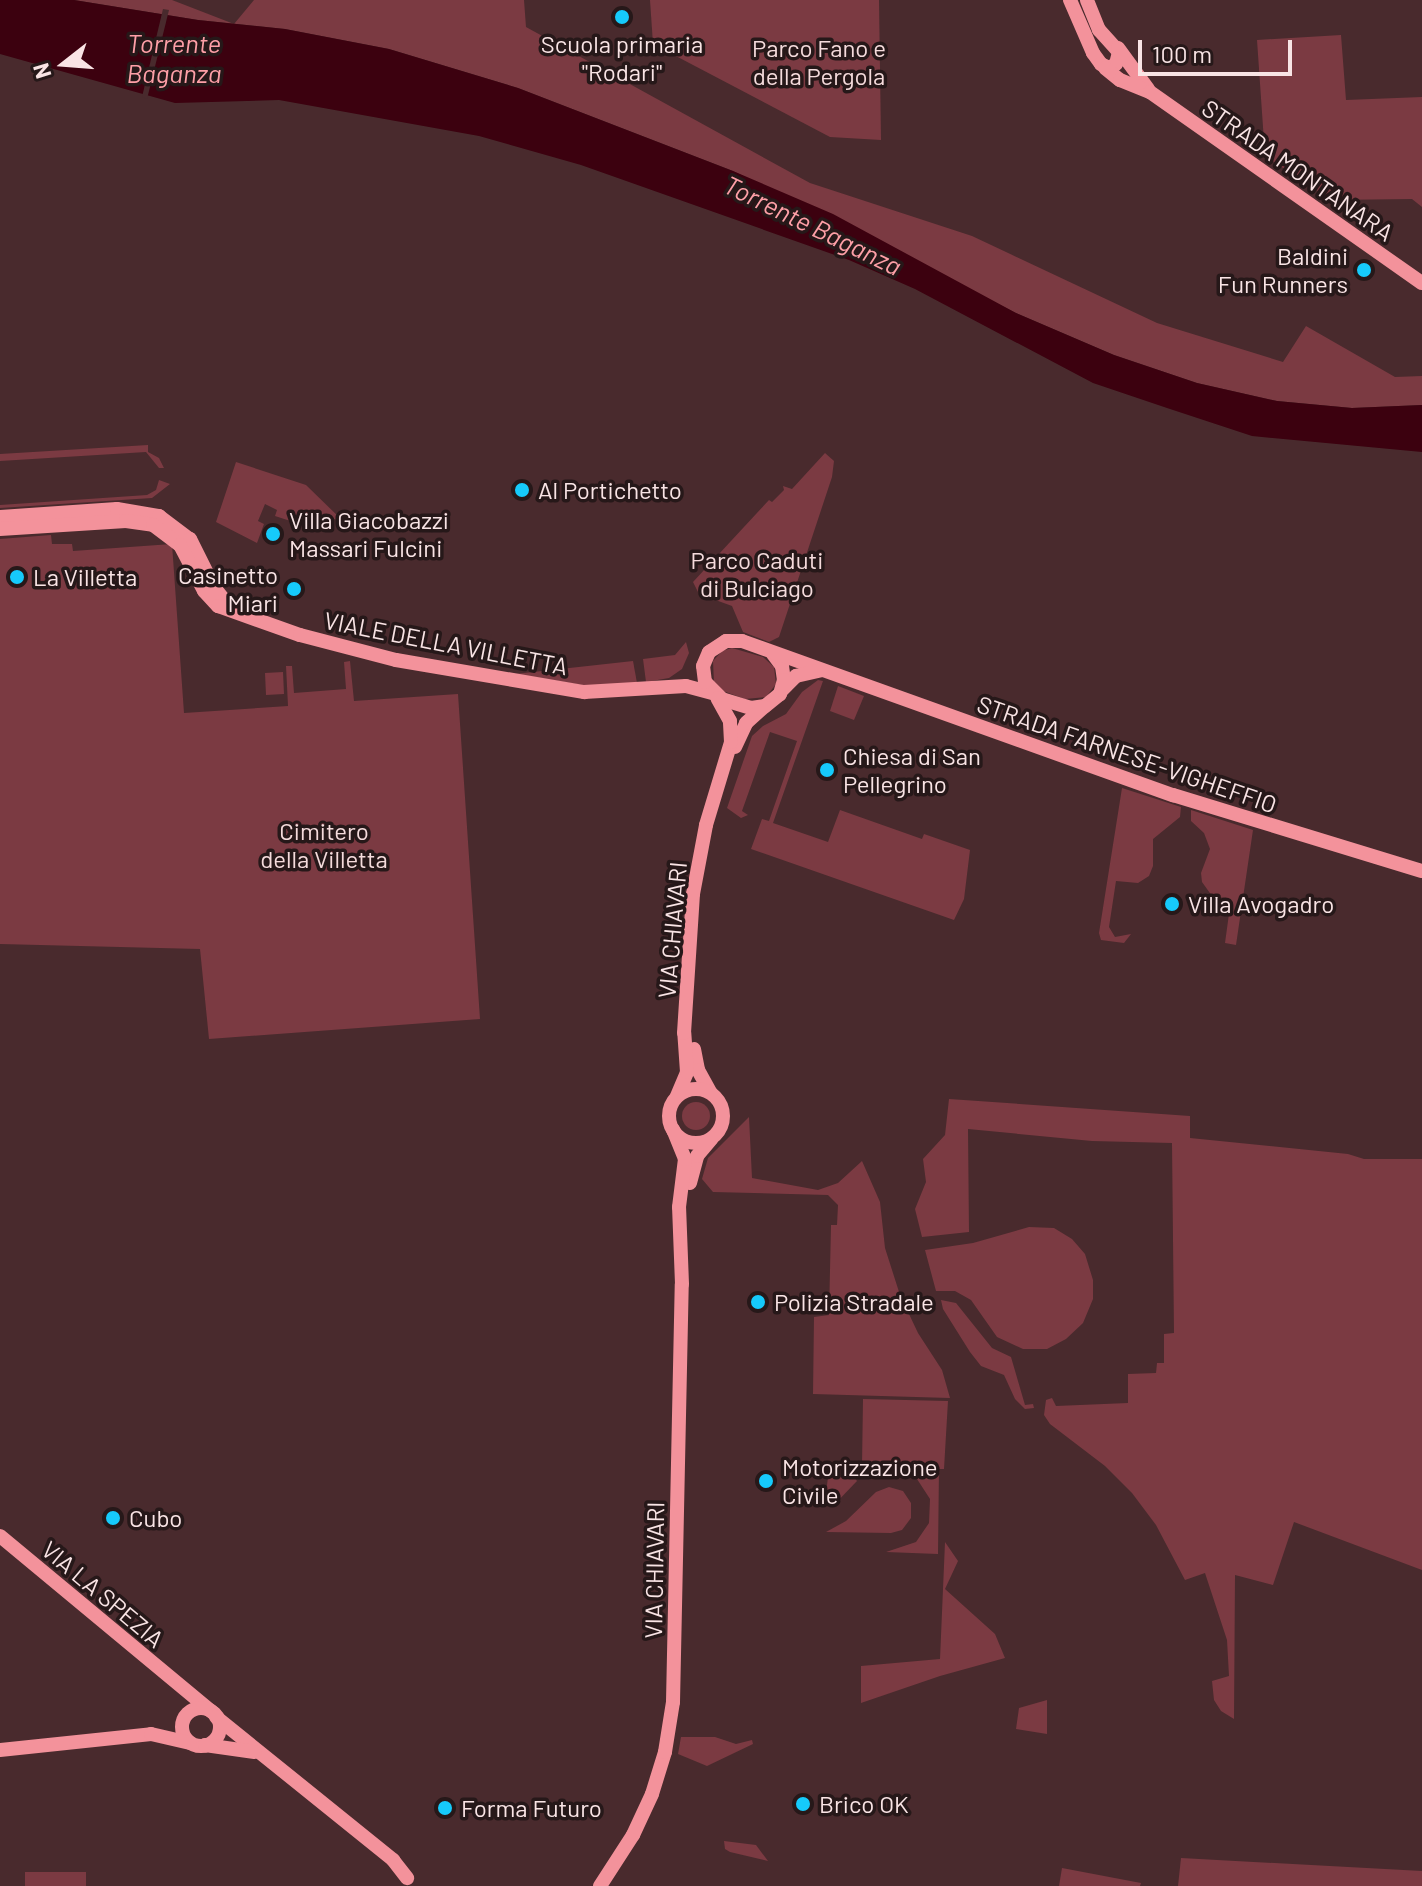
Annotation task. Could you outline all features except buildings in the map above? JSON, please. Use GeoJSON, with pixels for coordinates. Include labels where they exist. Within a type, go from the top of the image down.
{"type":"FeatureCollection","features":[{"type":"Feature","properties":{"kind":"street","name":"STRADA MONTANARA"},"geometry":{"type":"LineString","coordinates":[[1070,0],[1093,53],[1105,68],[1150,92],[1422,283]]}},
{"type":"Feature","properties":{"kind":"street","name":"STRADA MONTANARA"},"geometry":{"type":"LineString","coordinates":[[1087,0],[1099,30],[1118,48],[1150,92]]}},
{"type":"Feature","properties":{"kind":"street"},"geometry":{"type":"LineString","coordinates":[[1105,68],[1116,64],[1118,48]]}},
{"type":"Feature","properties":{"kind":"street"},"geometry":{"type":"LineString","coordinates":[[0,517],[117,509],[159,516],[190,539],[214,587],[234,612]]}},
{"type":"Feature","properties":{"kind":"street","name":"VIALE DELLA VILLETTA"},"geometry":{"type":"LineString","coordinates":[[0,529],[126,521],[153,525],[180,545],[209,598],[234,612],[341,647],[468,674],[599,693],[694,686],[714,694]]}},
{"type":"Feature","properties":{"kind":"street"},"geometry":{"type":"LineString","coordinates":[[782,690],[784,671],[773,654],[732,640],[713,648],[704,661],[703,677],[714,694],[746,708],[765,706],[782,690],[796,676],[821,670]]}},
{"type":"Feature","properties":{"kind":"street","name":"STRADA FARNESE-VIGHEFFIO"},"geometry":{"type":"LineString","coordinates":[[773,654],[808,662],[821,670],[1183,798],[1422,871]]}},
{"type":"Feature","properties":{"kind":"street","name":"VIALE DELLA VILLETTA"},"geometry":{"type":"LineString","coordinates":[[654,687],[688,676],[704,661]]}},
{"type":"Feature","properties":{"kind":"street","name":"VIA CHIAVARI"},"geometry":{"type":"LineString","coordinates":[[714,694],[730,721],[728,757]]}},
{"type":"Feature","properties":{"kind":"street","name":"VIA CHIAVARI"},"geometry":{"type":"LineString","coordinates":[[677,1096],[687,1072],[684,1036],[689,931],[709,814],[728,757],[746,723],[765,706]]}},
{"type":"Feature","properties":{"kind":"street","name":"VIA CHIAVARI"},"geometry":{"type":"LineString","coordinates":[[687,1014],[697,1066],[710,1092]]}},
{"type":"Feature","properties":{"kind":"street"},"geometry":{"type":"LineString","coordinates":[[693,1089],[710,1092],[721,1106],[723,1117],[713,1137],[691,1142],[673,1129],[670,1112],[677,1096],[693,1089]]}},
{"type":"Feature","properties":{"kind":"street","name":"VIA CHIAVARI"},"geometry":{"type":"LineString","coordinates":[[600,1886],[633,1835],[652,1794],[672,1712],[682,1239],[679,1207],[685,1159],[673,1129]]}},
{"type":"Feature","properties":{"kind":"street","name":"VIA CHIAVARI"},"geometry":{"type":"LineString","coordinates":[[682,1239],[693,1167],[700,1152],[713,1137]]}},
{"type":"Feature","properties":{"kind":"street","name":"VIA LA SPEZIA"},"geometry":{"type":"LineString","coordinates":[[0,1536],[214,1715],[334,1822],[387,1866],[412,1882]]}},
{"type":"Feature","properties":{"kind":"street"},"geometry":{"type":"LineString","coordinates":[[176,1685],[185,1718],[183,1735],[197,1744]]}},
{"type":"Feature","properties":{"kind":"street"},"geometry":{"type":"LineString","coordinates":[[0,1750],[148,1734],[199,1709],[214,1715],[219,1732],[197,1744]]}},
{"type":"Feature","properties":{"kind":"street"},"geometry":{"type":"LineString","coordinates":[[148,1734],[258,1754]]}},
{"type":"Feature","properties":{"kind":"green space"},"geometry":{"type":"Polygon","coordinates":[[[74,0],[172,0],[233,24],[198,20],[74,0]]]}},
{"type":"Feature","properties":{"kind":"green space"},"geometry":{"type":"Polygon","coordinates":[[[254,0],[524,0],[526,27],[810,183],[972,236],[1157,323],[1283,362],[1306,326],[1395,377],[1422,376],[1422,405],[1352,408],[1277,401],[1197,383],[1114,355],[1016,313],[733,171],[518,88],[389,49],[285,29],[234,24],[254,0]]]}},
{"type":"Feature","properties":{"kind":"green space","name":"Parco Fano e della Pergola"},"geometry":{"type":"Polygon","coordinates":[[[650,0],[879,0],[881,140],[830,137],[653,44],[650,0]]]}},
{"type":"Feature","properties":{"kind":"green space"},"geometry":{"type":"Polygon","coordinates":[[[1341,35],[1346,100],[1422,97],[1422,207],[1412,199],[1331,200],[1265,156],[1257,40],[1341,35]]]}},
{"type":"Feature","properties":{"kind":"green space"},"geometry":{"type":"Polygon","coordinates":[[[148,445],[148,452],[159,458],[164,468],[159,468],[146,452],[0,461],[0,454],[148,445]]]}},
{"type":"Feature","properties":{"kind":"green space","name":"Parco Caduti di Bulciago"},"geometry":{"type":"Polygon","coordinates":[[[825,453],[834,461],[832,477],[779,637],[769,642],[743,632],[732,606],[699,594],[693,582],[769,500],[772,502],[784,490],[783,486],[792,489],[825,453]]]}},
{"type":"Feature","properties":{"kind":"green space"},"geometry":{"type":"Polygon","coordinates":[[[236,462],[306,485],[344,522],[321,515],[315,529],[275,516],[277,510],[265,504],[258,521],[264,524],[257,543],[216,522],[236,462]]]}},
{"type":"Feature","properties":{"kind":"green space"},"geometry":{"type":"Polygon","coordinates":[[[159,480],[170,484],[152,498],[0,508],[0,505],[147,495],[156,490],[159,480]]]}},
{"type":"Feature","properties":{"kind":"green space","name":"Cimitero della Villetta"},"geometry":{"type":"Polygon","coordinates":[[[51,535],[52,544],[72,544],[73,551],[172,544],[184,713],[288,706],[286,666],[292,666],[294,693],[346,689],[344,662],[350,661],[354,701],[458,694],[480,1019],[209,1039],[200,949],[0,944],[0,539],[51,535]]]}},
{"type":"Feature","properties":{"kind":"green space"},"geometry":{"type":"Polygon","coordinates":[[[686,642],[689,653],[682,669],[669,678],[646,682],[643,659],[675,655],[686,642]]]}},
{"type":"Feature","properties":{"kind":"green space"},"geometry":{"type":"Polygon","coordinates":[[[732,648],[763,657],[774,667],[776,684],[766,697],[745,699],[723,691],[714,683],[713,661],[722,651],[732,648]]]}},
{"type":"Feature","properties":{"kind":"green space"},"geometry":{"type":"Polygon","coordinates":[[[633,661],[637,683],[595,687],[515,674],[633,661]]]}},
{"type":"Feature","properties":{"kind":"green space"},"geometry":{"type":"Polygon","coordinates":[[[283,672],[284,694],[266,695],[265,673],[283,672]]]}},
{"type":"Feature","properties":{"kind":"green space"},"geometry":{"type":"Polygon","coordinates":[[[818,680],[823,681],[773,823],[828,842],[840,810],[922,839],[924,834],[970,850],[964,899],[954,920],[751,849],[762,819],[769,821],[797,741],[770,732],[742,811],[748,815],[741,818],[727,808],[752,736],[763,726],[786,714],[802,692],[818,680]]]}},
{"type":"Feature","properties":{"kind":"green space"},"geometry":{"type":"Polygon","coordinates":[[[838,686],[864,696],[854,720],[830,711],[838,686]]]}},
{"type":"Feature","properties":{"kind":"green space"},"geometry":{"type":"Polygon","coordinates":[[[1122,788],[1181,807],[1180,817],[1153,839],[1153,866],[1149,876],[1138,883],[1116,881],[1109,927],[1115,937],[1131,934],[1124,943],[1101,940],[1099,933],[1122,788]]]}},
{"type":"Feature","properties":{"kind":"green space"},"geometry":{"type":"Polygon","coordinates":[[[1191,810],[1253,830],[1236,945],[1225,943],[1231,899],[1212,896],[1202,882],[1201,873],[1210,849],[1204,833],[1191,821],[1191,810]]]}},
{"type":"Feature","properties":{"kind":"green space"},"geometry":{"type":"Polygon","coordinates":[[[949,1099],[1190,1116],[1190,1138],[1348,1154],[1364,1159],[1422,1159],[1422,1570],[1294,1522],[1273,1585],[1235,1575],[1234,1719],[1221,1711],[1214,1700],[1212,1681],[1229,1676],[1227,1640],[1205,1573],[1185,1580],[1156,1525],[1132,1493],[1105,1466],[1050,1424],[1044,1415],[1046,1400],[1052,1398],[1056,1406],[1128,1403],[1128,1374],[1156,1373],[1157,1363],[1164,1363],[1164,1334],[1174,1333],[1172,1143],[1092,1141],[968,1129],[969,1232],[922,1237],[915,1209],[926,1182],[923,1159],[945,1135],[949,1099]]]}},
{"type":"Feature","properties":{"kind":"green space"},"geometry":{"type":"Polygon","coordinates":[[[696,1102],[706,1106],[710,1116],[706,1126],[696,1130],[686,1126],[682,1116],[686,1106],[696,1102]]]}},
{"type":"Feature","properties":{"kind":"green space"},"geometry":{"type":"Polygon","coordinates":[[[749,1117],[752,1178],[818,1190],[838,1183],[862,1161],[880,1202],[885,1248],[900,1295],[918,1333],[942,1370],[950,1398],[813,1394],[814,1317],[829,1315],[831,1225],[837,1225],[838,1205],[828,1195],[713,1192],[702,1179],[708,1158],[749,1117]]]}},
{"type":"Feature","properties":{"kind":"green space"},"geometry":{"type":"Polygon","coordinates":[[[1029,1227],[1054,1228],[1072,1239],[1085,1254],[1093,1280],[1093,1299],[1083,1323],[1066,1339],[1047,1349],[1023,1349],[997,1337],[971,1300],[955,1291],[936,1291],[925,1250],[973,1243],[1029,1227]]]}},
{"type":"Feature","properties":{"kind":"green space"},"geometry":{"type":"Polygon","coordinates":[[[941,1300],[956,1303],[992,1348],[1011,1357],[1025,1405],[1033,1404],[1034,1408],[1025,1409],[1015,1399],[1004,1375],[981,1366],[943,1309],[941,1300]]]}},
{"type":"Feature","properties":{"kind":"green space"},"geometry":{"type":"Polygon","coordinates":[[[863,1399],[948,1401],[944,1469],[939,1469],[938,1554],[886,1552],[916,1542],[929,1523],[930,1499],[917,1479],[897,1469],[826,1466],[825,1462],[862,1465],[863,1399]]]}},
{"type":"Feature","properties":{"kind":"green space"},"geometry":{"type":"Polygon","coordinates":[[[828,1477],[854,1477],[857,1481],[832,1507],[825,1502],[828,1477]]]}},
{"type":"Feature","properties":{"kind":"green space"},"geometry":{"type":"Polygon","coordinates":[[[889,1487],[903,1491],[911,1503],[911,1518],[902,1530],[891,1533],[826,1532],[846,1521],[876,1492],[889,1487]]]}},
{"type":"Feature","properties":{"kind":"green space"},"geometry":{"type":"Polygon","coordinates":[[[945,1542],[958,1561],[945,1589],[995,1634],[1005,1658],[861,1703],[861,1666],[940,1659],[945,1542]]]}},
{"type":"Feature","properties":{"kind":"green space"},"geometry":{"type":"Polygon","coordinates":[[[1047,1700],[1047,1734],[1016,1729],[1019,1708],[1047,1700]]]}},
{"type":"Feature","properties":{"kind":"green space"},"geometry":{"type":"Polygon","coordinates":[[[681,1737],[715,1737],[736,1744],[752,1740],[753,1744],[707,1766],[678,1754],[681,1737]]]}},
{"type":"Feature","properties":{"kind":"green space"},"geometry":{"type":"Polygon","coordinates":[[[724,1841],[756,1845],[768,1861],[730,1852],[725,1849],[724,1841]]]}},
{"type":"Feature","properties":{"kind":"green space"},"geometry":{"type":"Polygon","coordinates":[[[1181,1858],[1422,1871],[1422,1886],[1178,1886],[1181,1858]]]}},
{"type":"Feature","properties":{"kind":"green space"},"geometry":{"type":"Polygon","coordinates":[[[1062,1868],[1141,1883],[1140,1886],[1059,1886],[1062,1868]]]}},
{"type":"Feature","properties":{"kind":"green space"},"geometry":{"type":"Polygon","coordinates":[[[25,1872],[86,1872],[86,1886],[25,1886],[25,1872]]]}},
{"type":"Feature","properties":{"kind":"water","name":"Torrente Baganza"},"geometry":{"type":"Polygon","coordinates":[[[0,0],[74,0],[198,20],[285,29],[389,49],[518,88],[733,171],[833,214],[1016,313],[1114,355],[1197,383],[1277,401],[1352,408],[1422,405],[1422,452],[1252,436],[1167,408],[1093,383],[915,289],[849,260],[581,165],[479,136],[279,100],[175,103],[0,54],[0,0]]]}},
{"type":"Feature","properties":{"kind":"pier"},"geometry":{"type":"Polygon","coordinates":[[[163,9],[169,10],[147,99],[142,97],[163,9]]]}},
{"type":"Feature","properties":{"kind":"place","name":"Scuola primaria \"Rodari\""},"geometry":{"type":"Point","coordinates":[622,17]}},
{"type":"Feature","properties":{"kind":"place","name":"Baldini Fun Runners"},"geometry":{"type":"Point","coordinates":[1364,270]}},
{"type":"Feature","properties":{"kind":"place","name":"Al Portichetto"},"geometry":{"type":"Point","coordinates":[522,490]}},
{"type":"Feature","properties":{"kind":"place","name":"Villa Giacobazzi Massari Fulcini"},"geometry":{"type":"Point","coordinates":[273,534]}},
{"type":"Feature","properties":{"kind":"place","name":"La Villetta"},"geometry":{"type":"Point","coordinates":[17,577]}},
{"type":"Feature","properties":{"kind":"place","name":"Casinetto Miari"},"geometry":{"type":"Point","coordinates":[294,589]}},
{"type":"Feature","properties":{"kind":"place","name":"Chiesa di San Pellegrino"},"geometry":{"type":"Point","coordinates":[827,770]}},
{"type":"Feature","properties":{"kind":"place","name":"Villa Avogadro"},"geometry":{"type":"Point","coordinates":[1172,904]}},
{"type":"Feature","properties":{"kind":"place","name":"Polizia Stradale"},"geometry":{"type":"Point","coordinates":[758,1302]}},
{"type":"Feature","properties":{"kind":"place","name":"Motorizzazione Civile"},"geometry":{"type":"Point","coordinates":[766,1481]}},
{"type":"Feature","properties":{"kind":"place","name":"Cubo"},"geometry":{"type":"Point","coordinates":[113,1518]}},
{"type":"Feature","properties":{"kind":"place","name":"Brico OK"},"geometry":{"type":"Point","coordinates":[803,1804]}},
{"type":"Feature","properties":{"kind":"place","name":"Forma Futuro"},"geometry":{"type":"Point","coordinates":[445,1808]}}]}
